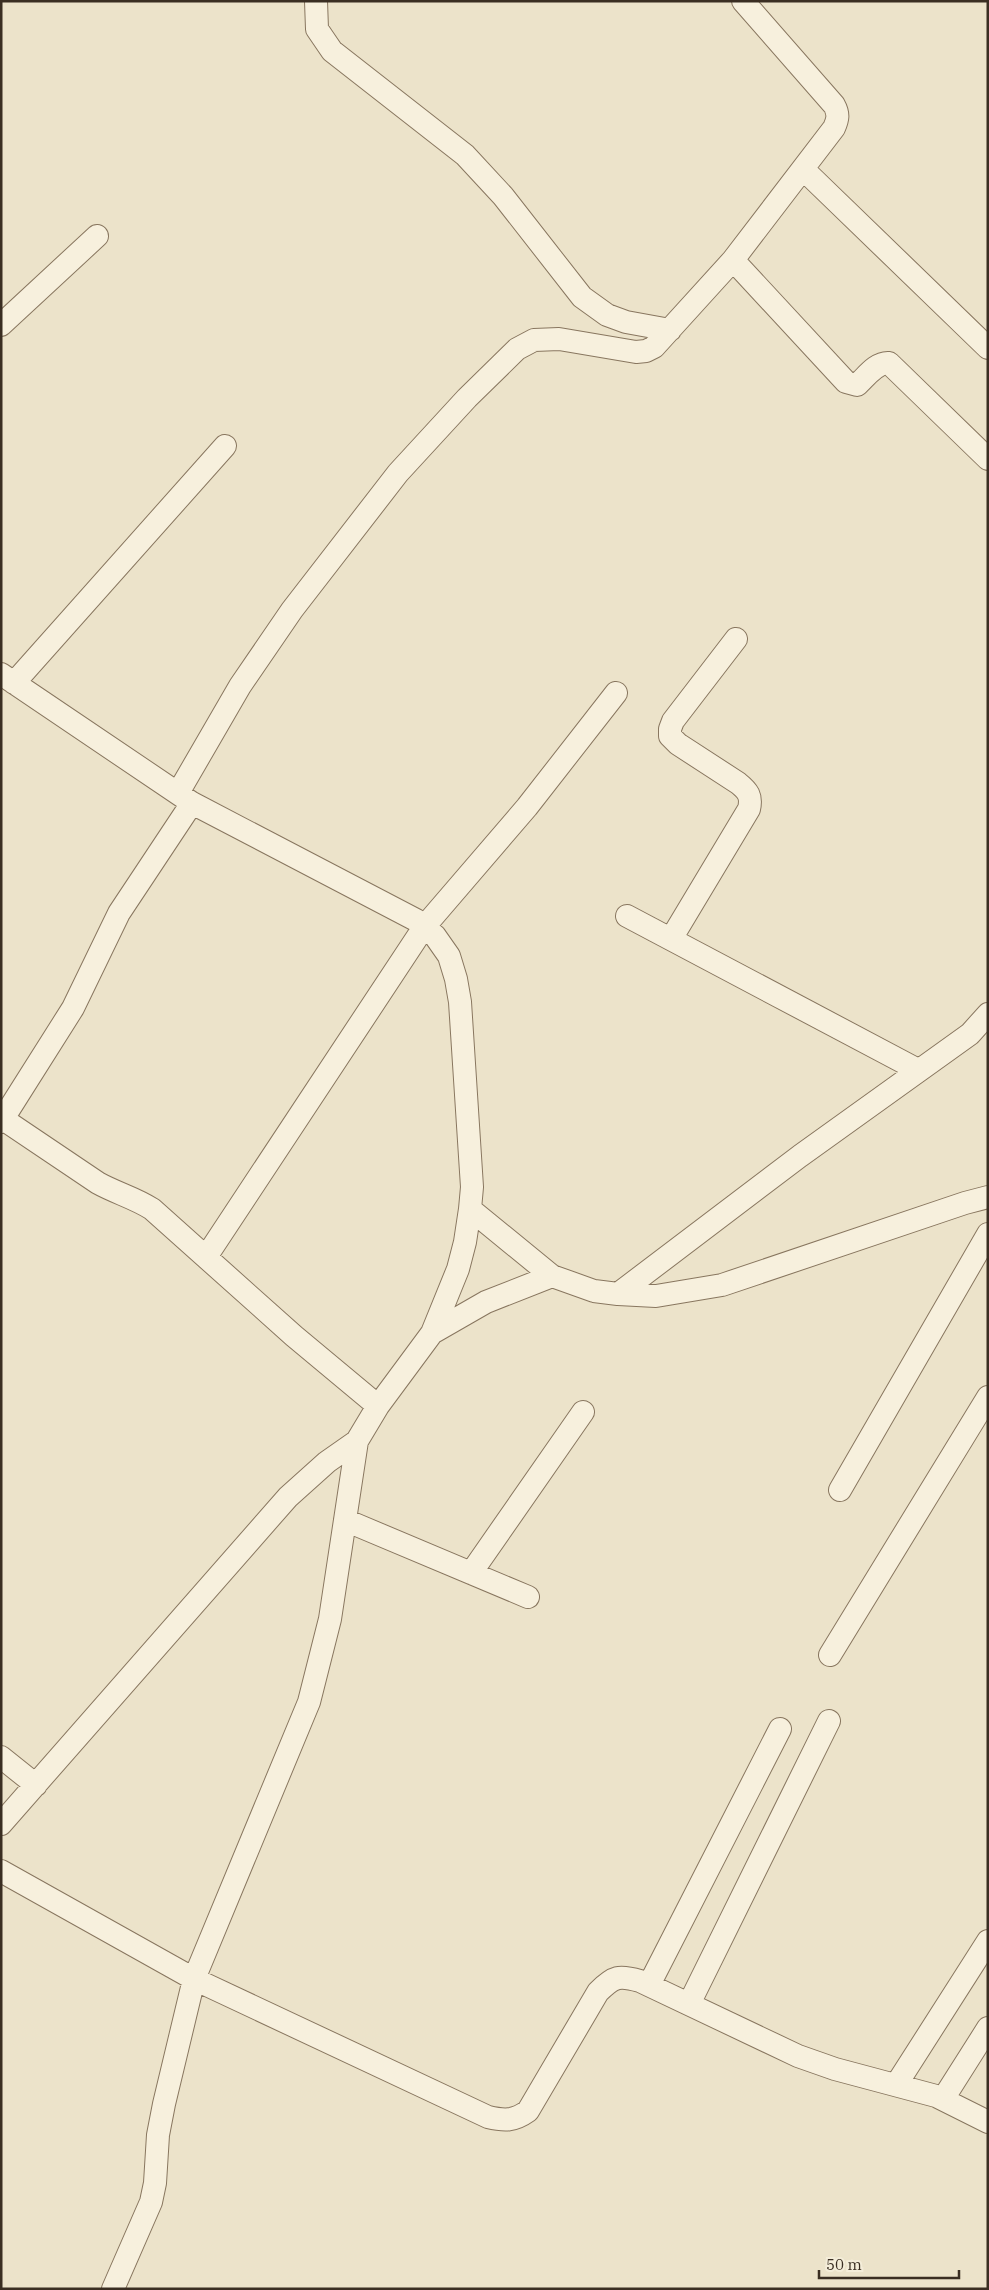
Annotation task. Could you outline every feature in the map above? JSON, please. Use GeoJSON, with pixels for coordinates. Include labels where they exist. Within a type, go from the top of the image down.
{"type":"FeatureCollection","features":[{"type":"Feature","properties":{"kind":"street"},"geometry":{"type":"LineString","coordinates":[[316,1],[317,29],[332,52],[465,155],[503,196],[582,297],[600,311],[626,322],[670,330]]}},
{"type":"Feature","properties":{"kind":"street"},"geometry":{"type":"LineString","coordinates":[[378,1406],[294,1336],[152,1208],[98,1183],[2,1121],[73,1008],[119,913],[185,798],[240,686],[292,610],[398,473],[461,405],[517,349],[534,340],[546,338],[636,352],[646,351],[654,347],[733,260],[834,128],[838,120],[838,113],[834,105],[743,1]]}},
{"type":"Feature","properties":{"kind":"street"},"geometry":{"type":"LineString","coordinates":[[803,169],[988,348]]}},
{"type":"Feature","properties":{"kind":"street"},"geometry":{"type":"LineString","coordinates":[[1,325],[97,236]]}},
{"type":"Feature","properties":{"kind":"street"},"geometry":{"type":"LineString","coordinates":[[733,260],[846,382],[857,385],[876,367],[883,363],[889,363],[988,459]]}},
{"type":"Feature","properties":{"kind":"street"},"geometry":{"type":"LineString","coordinates":[[113,2289],[151,2202],[155,2183],[158,2135],[194,1979],[309,1702],[330,1619],[357,1441],[378,1406],[432,1334],[458,1269],[465,1242],[472,1187],[460,1002],[449,956],[435,936],[400,912],[185,798],[8,678],[225,446]]}},
{"type":"Feature","properties":{"kind":"street"},"geometry":{"type":"LineString","coordinates":[[671,939],[748,809],[751,799],[747,791],[738,783],[678,744],[670,736],[673,721],[736,638]]}},
{"type":"Feature","properties":{"kind":"street"},"geometry":{"type":"LineString","coordinates":[[206,1256],[424,927],[527,807],[616,693]]}},
{"type":"Feature","properties":{"kind":"street"},"geometry":{"type":"LineString","coordinates":[[627,916],[918,1070]]}},
{"type":"Feature","properties":{"kind":"street"},"geometry":{"type":"LineString","coordinates":[[618,1294],[800,1156],[970,1034],[988,1014]]}},
{"type":"Feature","properties":{"kind":"street"},"geometry":{"type":"LineString","coordinates":[[470,1209],[552,1276],[594,1291],[656,1296],[722,1285],[965,1202],[988,1197]]}},
{"type":"Feature","properties":{"kind":"street"},"geometry":{"type":"LineString","coordinates":[[840,1490],[988,1234]]}},
{"type":"Feature","properties":{"kind":"street"},"geometry":{"type":"LineString","coordinates":[[432,1334],[486,1302],[552,1276]]}},
{"type":"Feature","properties":{"kind":"street"},"geometry":{"type":"LineString","coordinates":[[830,1655],[988,1397]]}},
{"type":"Feature","properties":{"kind":"street"},"geometry":{"type":"LineString","coordinates":[[471,1573],[583,1412]]}},
{"type":"Feature","properties":{"kind":"street"},"geometry":{"type":"LineString","coordinates":[[1,1824],[288,1497],[327,1462],[357,1441]]}},
{"type":"Feature","properties":{"kind":"street"},"geometry":{"type":"LineString","coordinates":[[345,1520],[528,1597]]}},
{"type":"Feature","properties":{"kind":"street"},"geometry":{"type":"LineString","coordinates":[[689,2004],[829,1720]]}},
{"type":"Feature","properties":{"kind":"street"},"geometry":{"type":"LineString","coordinates":[[649,1985],[780,1729]]}},
{"type":"Feature","properties":{"kind":"street"},"geometry":{"type":"LineString","coordinates":[[1,1757],[36,1786]]}},
{"type":"Feature","properties":{"kind":"street"},"geometry":{"type":"LineString","coordinates":[[1,1871],[194,1979],[488,2117],[504,2121],[516,2120],[528,2111],[598,1992],[610,1979],[624,1976],[649,1985],[798,2056],[836,2069],[943,2099],[988,2122]]}},
{"type":"Feature","properties":{"kind":"street"},"geometry":{"type":"LineString","coordinates":[[896,2085],[988,1940]]}},
{"type":"Feature","properties":{"kind":"street"},"geometry":{"type":"LineString","coordinates":[[943,2099],[988,2028]]}}]}
